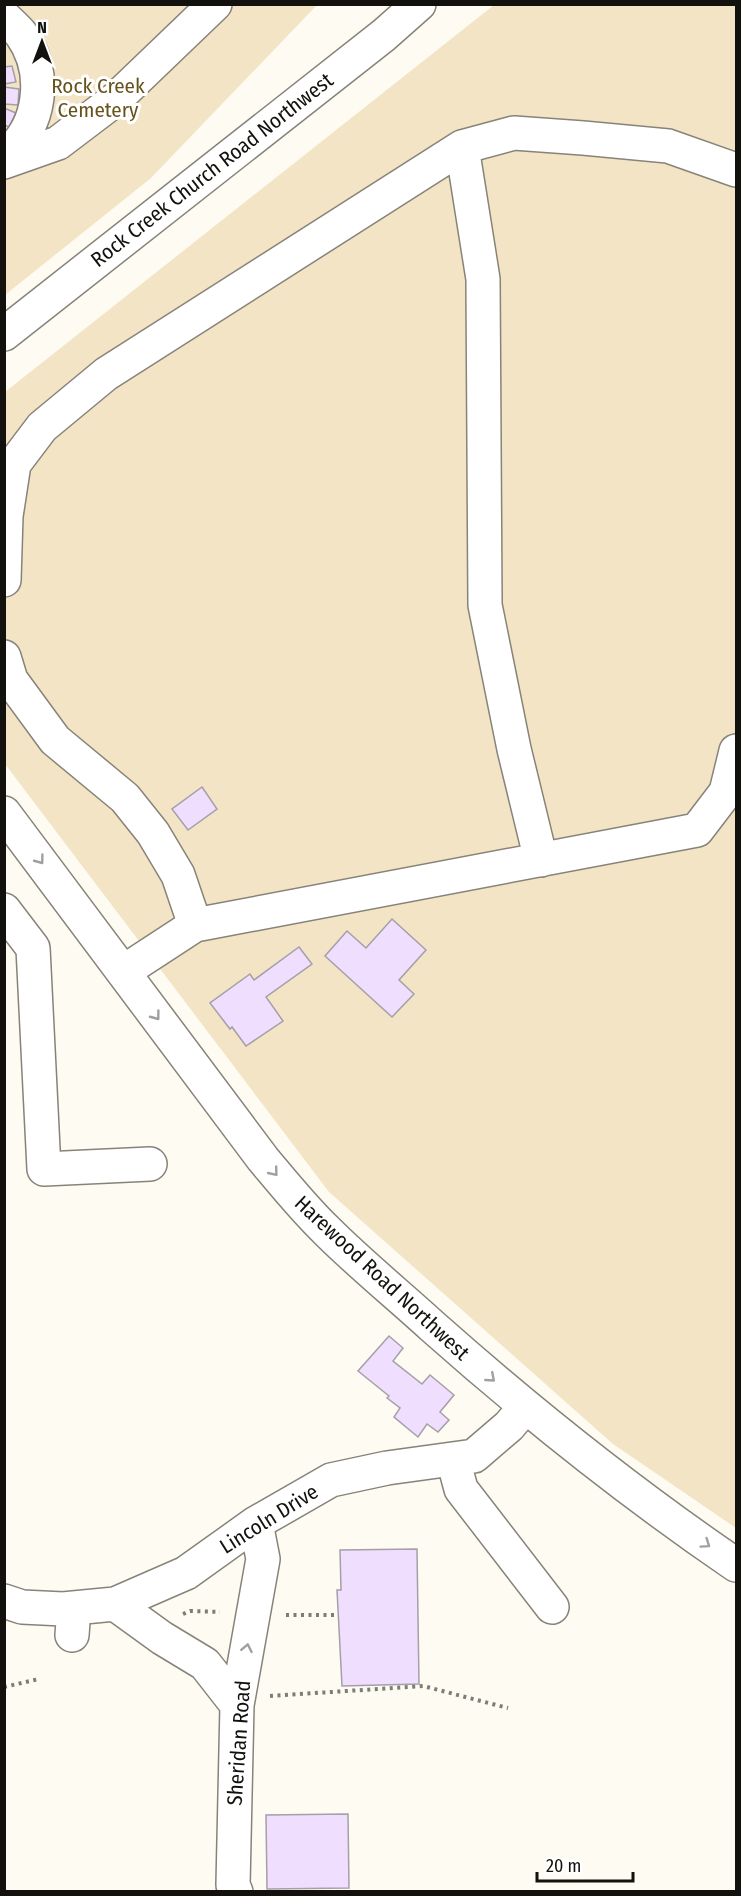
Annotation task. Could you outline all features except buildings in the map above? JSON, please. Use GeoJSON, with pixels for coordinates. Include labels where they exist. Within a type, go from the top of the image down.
{"type":"FeatureCollection","features":[{"type":"Feature","properties":{"kind":"street"},"geometry":{"type":"LineString","coordinates":[[4,162],[58,143],[116,99],[215,4]]}},
{"type":"Feature","properties":{"kind":"street","name":"Rock Creek Church Road Northwest"},"geometry":{"type":"LineString","coordinates":[[4,334],[377,41],[419,4]]}},
{"type":"Feature","properties":{"kind":"street"},"geometry":{"type":"LineString","coordinates":[[4,18],[21,34],[31,53],[37,74],[38,94],[34,116],[26,133],[14,149],[4,156]]}},
{"type":"Feature","properties":{"kind":"street"},"geometry":{"type":"LineString","coordinates":[[4,580],[6,516],[14,464],[42,427],[106,374],[462,147],[514,133],[583,138],[668,146],[736,170]]}},
{"type":"Feature","properties":{"kind":"street"},"geometry":{"type":"LineString","coordinates":[[462,147],[483,279],[485,605],[514,749],[541,860]]}},
{"type":"Feature","properties":{"kind":"street"},"geometry":{"type":"LineString","coordinates":[[4,657],[11,680],[55,740],[124,798],[153,833],[178,875],[195,925]]}},
{"type":"Feature","properties":{"kind":"street"},"geometry":{"type":"LineString","coordinates":[[123,972],[195,925],[697,830],[726,792],[736,751]]}},
{"type":"Feature","properties":{"kind":"street","name":"Harewood Road Northwest"},"geometry":{"type":"LineString","coordinates":[[4,813],[240,1129],[298,1201],[327,1232],[525,1407],[628,1488],[736,1565]]}},
{"type":"Feature","properties":{"kind":"street"},"geometry":{"type":"LineString","coordinates":[[4,910],[33,948],[44,1169],[150,1164]]}},
{"type":"Feature","properties":{"kind":"street","name":"Lincoln Drive"},"geometry":{"type":"LineString","coordinates":[[10,1612],[73,1621],[186,1573],[256,1523],[331,1480],[387,1468],[474,1456],[509,1426],[525,1407]]}},
{"type":"Feature","properties":{"kind":"street"},"geometry":{"type":"LineString","coordinates":[[453,1459],[461,1489],[552,1606]]}},
{"type":"Feature","properties":{"kind":"street","name":"Sheridan Road"},"geometry":{"type":"LineString","coordinates":[[236,1892],[233,1885],[248,1701],[263,1559],[256,1523]]}},
{"type":"Feature","properties":{"kind":"street"},"geometry":{"type":"LineString","coordinates":[[115,1604],[164,1639],[205,1664],[248,1701]]}},
{"type":"Feature","properties":{"kind":"path"},"geometry":{"type":"LineString","coordinates":[[164,1639],[190,1611],[222,1612]]}},
{"type":"Feature","properties":{"kind":"path"},"geometry":{"type":"LineString","coordinates":[[279,1615],[336,1615]]}},
{"type":"Feature","properties":{"kind":"path"},"geometry":{"type":"LineString","coordinates":[[4,1687],[39,1679]]}},
{"type":"Feature","properties":{"kind":"path"},"geometry":{"type":"LineString","coordinates":[[248,1701],[423,1686],[508,1708]]}},
{"type":"Feature","properties":{"kind":"green space","name":"Rock Creek Cemetery"},"geometry":{"type":"Polygon","coordinates":[[[5,5],[317,5],[151,178],[5,295],[5,5]]]}},
{"type":"Feature","properties":{"kind":"green space"},"geometry":{"type":"Polygon","coordinates":[[[494,5],[736,5],[736,1528],[613,1444],[329,1192],[5,764],[5,392],[494,5]]]}}]}
